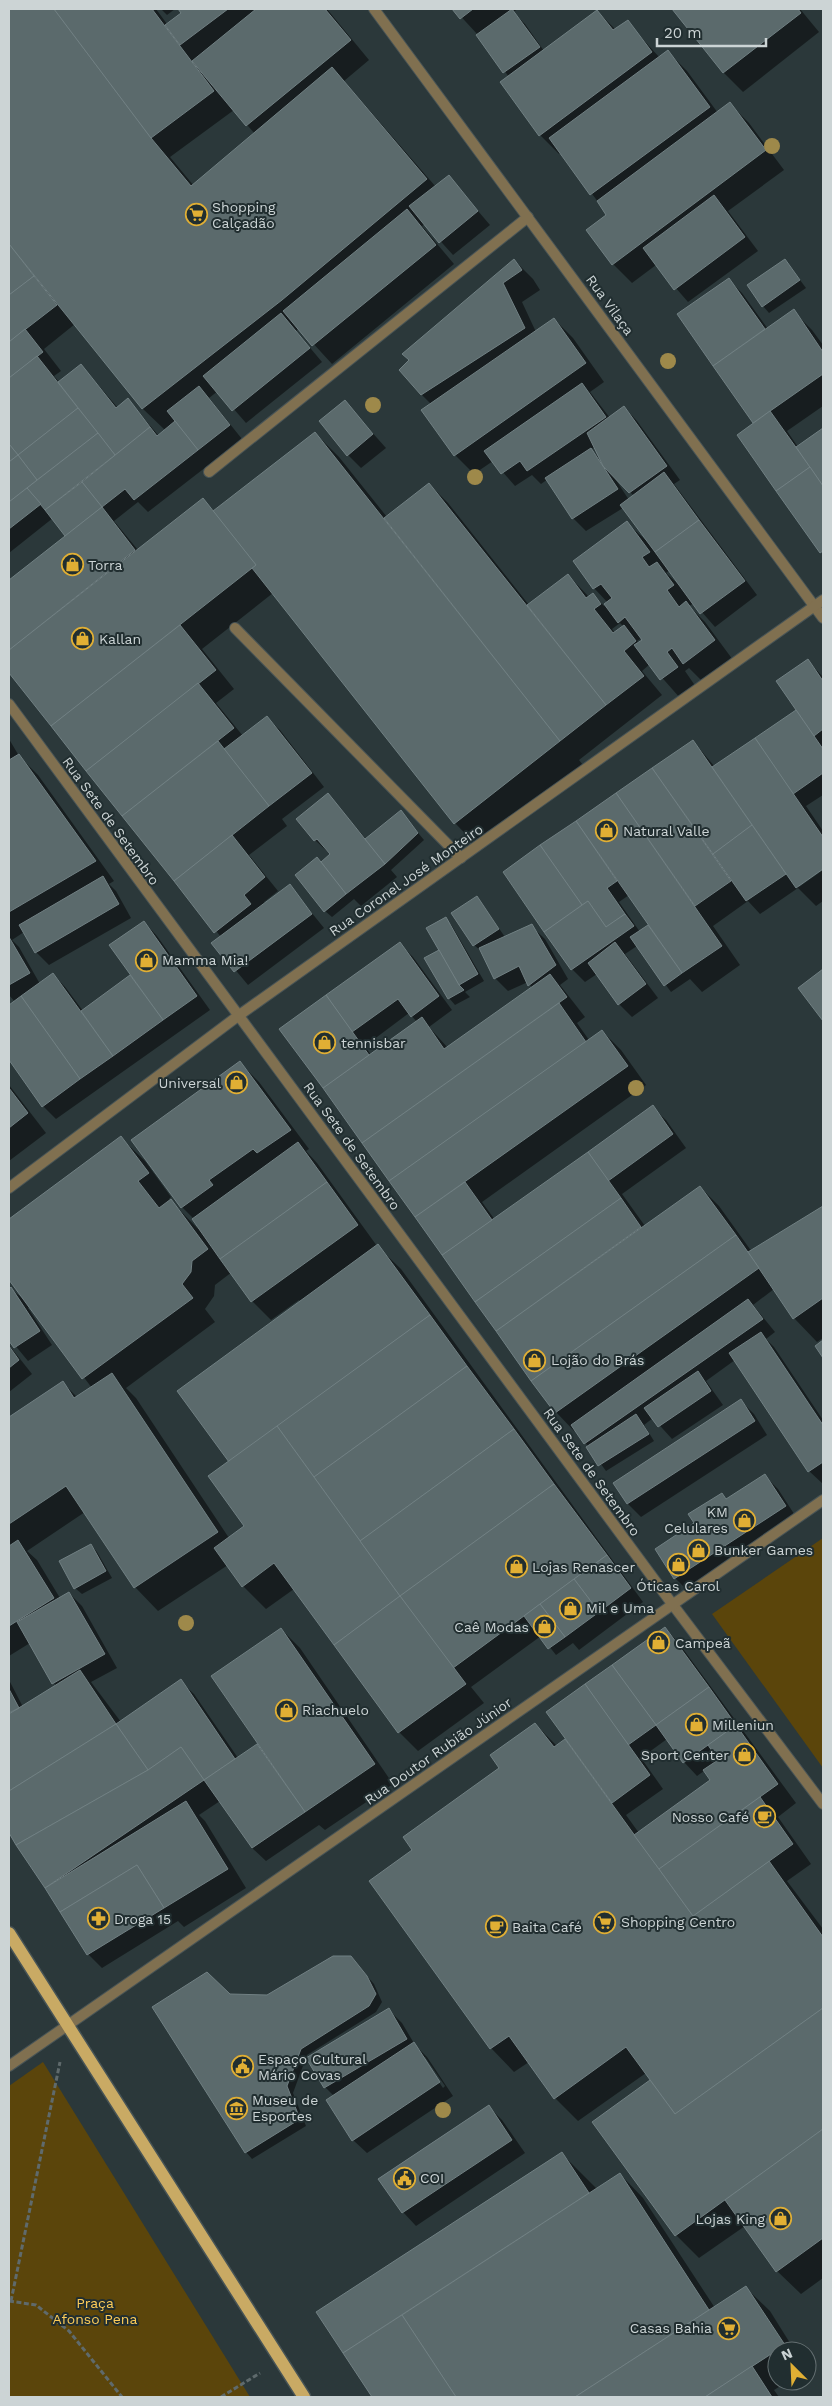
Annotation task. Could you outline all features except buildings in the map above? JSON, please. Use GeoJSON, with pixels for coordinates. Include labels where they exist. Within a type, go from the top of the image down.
{"type":"FeatureCollection","features":[{"type":"Feature","properties":{"kind":"main road"},"geometry":{"type":"LineString","coordinates":[[9,1933],[304,2397]]}},
{"type":"Feature","properties":{"kind":"street","name":"Rua Vilaça"},"geometry":{"type":"LineString","coordinates":[[374,9],[823,618]]}},
{"type":"Feature","properties":{"kind":"street"},"geometry":{"type":"LineString","coordinates":[[209,472],[528,218]]}},
{"type":"Feature","properties":{"kind":"street","name":"Rua Coronel José Monteiro"},"geometry":{"type":"LineString","coordinates":[[9,1188],[238,1016],[823,600]]}},
{"type":"Feature","properties":{"kind":"street"},"geometry":{"type":"LineString","coordinates":[[235,628],[461,858]]}},
{"type":"Feature","properties":{"kind":"street","name":"Rua Sete de Setembro"},"geometry":{"type":"LineString","coordinates":[[9,704],[673,1605],[823,1804]]}},
{"type":"Feature","properties":{"kind":"street","name":"Rua Doutor Rubião Júnior"},"geometry":{"type":"LineString","coordinates":[[68,2024],[823,1500]]}},
{"type":"Feature","properties":{"kind":"street"},"geometry":{"type":"LineString","coordinates":[[9,2066],[68,2024]]}},
{"type":"Feature","properties":{"kind":"path"},"geometry":{"type":"LineString","coordinates":[[68,2024],[10,2301],[36,2305],[69,2331],[122,2397]]}},
{"type":"Feature","properties":{"kind":"path"},"geometry":{"type":"LineString","coordinates":[[221,2397],[279,2360]]}},
{"type":"Feature","properties":{"kind":"green space"},"geometry":{"type":"Polygon","coordinates":[[[823,1538],[823,1768],[712,1614],[823,1538]]]}},
{"type":"Feature","properties":{"kind":"green space","name":"Praça Afonso Pena"},"geometry":{"type":"Polygon","coordinates":[[[43,2062],[250,2397],[9,2397],[9,2086],[43,2062]]]}},
{"type":"Feature","properties":{"kind":"place","name":"Shopping Calçadão"},"geometry":{"type":"Point","coordinates":[196,215]}},
{"type":"Feature","properties":{"kind":"place","name":"Torra"},"geometry":{"type":"Point","coordinates":[72,565]}},
{"type":"Feature","properties":{"kind":"place","name":"Kallan"},"geometry":{"type":"Point","coordinates":[83,639]}},
{"type":"Feature","properties":{"kind":"place","name":"Natural Valle"},"geometry":{"type":"Point","coordinates":[607,831]}},
{"type":"Feature","properties":{"kind":"place","name":"Mamma Mia!"},"geometry":{"type":"Point","coordinates":[146,960]}},
{"type":"Feature","properties":{"kind":"place","name":"tennisbar"},"geometry":{"type":"Point","coordinates":[325,1043]}},
{"type":"Feature","properties":{"kind":"place","name":"Universal"},"geometry":{"type":"Point","coordinates":[237,1083]}},
{"type":"Feature","properties":{"kind":"place","name":"Lojão do Brás"},"geometry":{"type":"Point","coordinates":[535,1360]}},
{"type":"Feature","properties":{"kind":"place","name":"KM Celulares"},"geometry":{"type":"Point","coordinates":[744,1520]}},
{"type":"Feature","properties":{"kind":"place","name":"Bunker Games"},"geometry":{"type":"Point","coordinates":[698,1550]}},
{"type":"Feature","properties":{"kind":"place","name":"Óticas Carol"},"geometry":{"type":"Point","coordinates":[678,1564]}},
{"type":"Feature","properties":{"kind":"place","name":"Lojas Renascer"},"geometry":{"type":"Point","coordinates":[516,1567]}},
{"type":"Feature","properties":{"kind":"place","name":"Mil e Uma"},"geometry":{"type":"Point","coordinates":[570,1608]}},
{"type":"Feature","properties":{"kind":"place","name":"Caê Modas"},"geometry":{"type":"Point","coordinates":[545,1627]}},
{"type":"Feature","properties":{"kind":"place","name":"Campeã"},"geometry":{"type":"Point","coordinates":[659,1643]}},
{"type":"Feature","properties":{"kind":"place","name":"Riachuelo"},"geometry":{"type":"Point","coordinates":[286,1710]}},
{"type":"Feature","properties":{"kind":"place","name":"Milleniun"},"geometry":{"type":"Point","coordinates":[696,1725]}},
{"type":"Feature","properties":{"kind":"place","name":"Sport Center"},"geometry":{"type":"Point","coordinates":[745,1755]}},
{"type":"Feature","properties":{"kind":"place","name":"Nosso Café"},"geometry":{"type":"Point","coordinates":[765,1817]}},
{"type":"Feature","properties":{"kind":"place","name":"Droga 15"},"geometry":{"type":"Point","coordinates":[98,1919]}},
{"type":"Feature","properties":{"kind":"place","name":"Shopping Centro"},"geometry":{"type":"Point","coordinates":[605,1922]}},
{"type":"Feature","properties":{"kind":"place","name":"Baita Café"},"geometry":{"type":"Point","coordinates":[496,1927]}},
{"type":"Feature","properties":{"kind":"place","name":"Espaço Cultural Mário Covas"},"geometry":{"type":"Point","coordinates":[242,2067]}},
{"type":"Feature","properties":{"kind":"place","name":"Museu de Esportes"},"geometry":{"type":"Point","coordinates":[236,2108]}},
{"type":"Feature","properties":{"kind":"place","name":"COI"},"geometry":{"type":"Point","coordinates":[404,2178]}},
{"type":"Feature","properties":{"kind":"place","name":"Lojas King"},"geometry":{"type":"Point","coordinates":[781,2219]}},
{"type":"Feature","properties":{"kind":"place","name":"Casas Bahia"},"geometry":{"type":"Point","coordinates":[728,2328]}}]}
